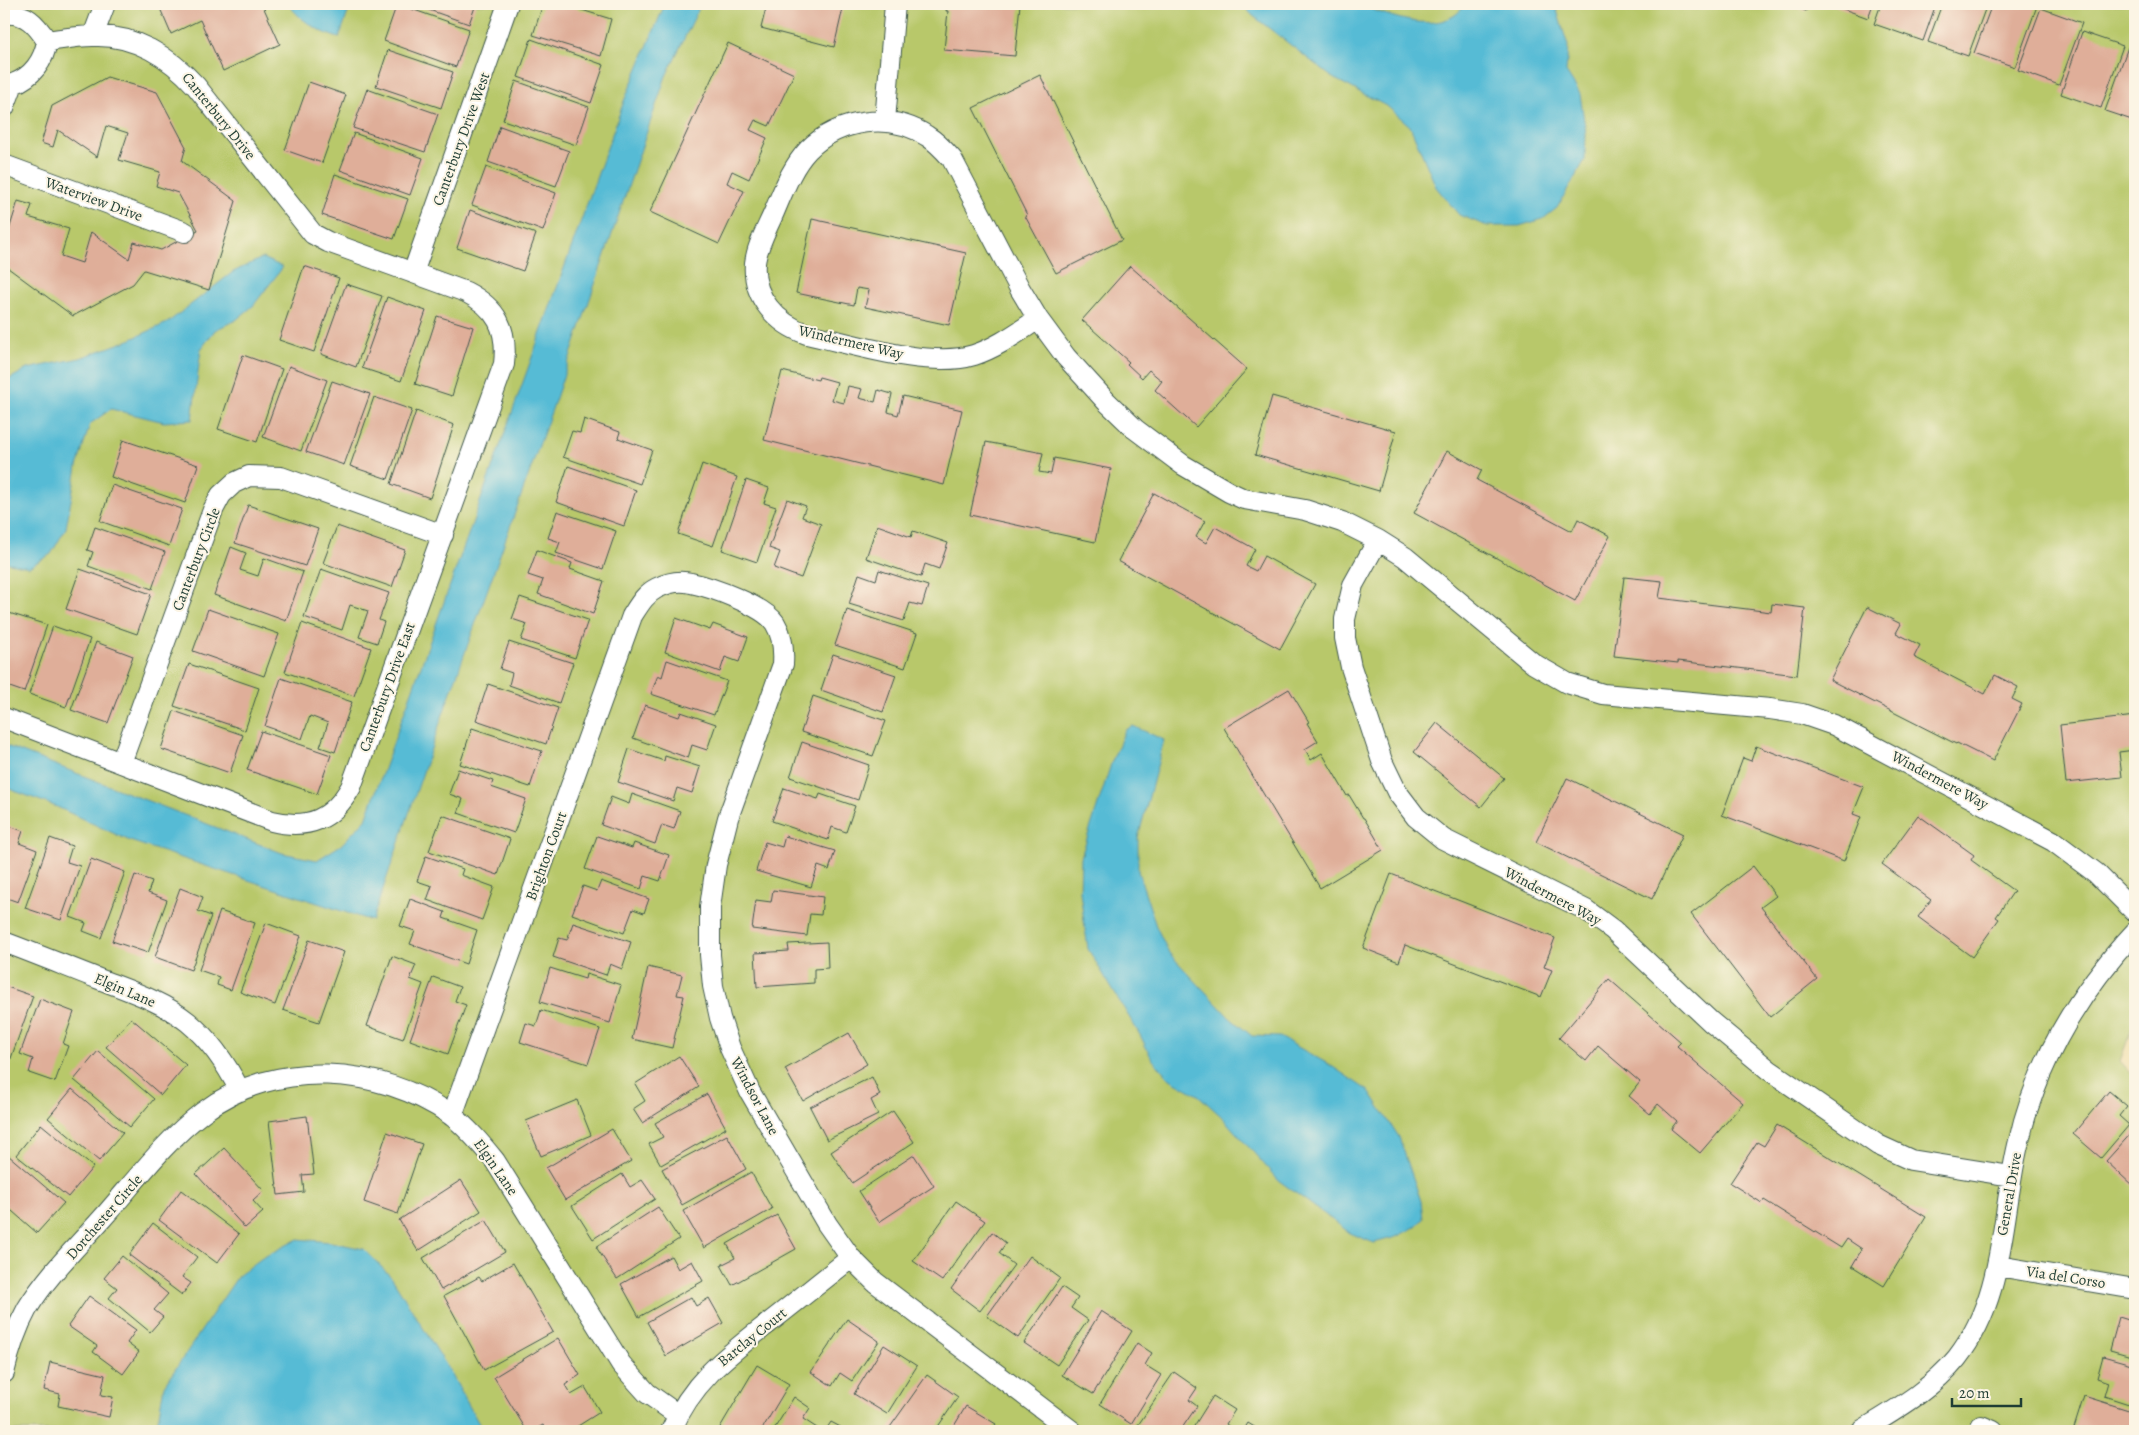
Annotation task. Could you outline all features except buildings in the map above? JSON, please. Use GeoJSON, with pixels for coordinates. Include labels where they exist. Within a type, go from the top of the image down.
{"type":"FeatureCollection","features":[{"type":"Feature","properties":{"kind":"street"},"geometry":{"type":"LineString","coordinates":[[93,36],[105,4]]}},
{"type":"Feature","properties":{"kind":"street","name":"Canterbury Drive West"},"geometry":{"type":"LineString","coordinates":[[413,273],[508,4]]}},
{"type":"Feature","properties":{"kind":"street"},"geometry":{"type":"LineString","coordinates":[[885,122],[896,4]]}},
{"type":"Feature","properties":{"kind":"street"},"geometry":{"type":"LineString","coordinates":[[4,14],[25,16],[37,25],[47,41],[45,56],[25,80],[8,84],[4,108]]}},
{"type":"Feature","properties":{"kind":"street","name":"Canterbury Drive"},"geometry":{"type":"LineString","coordinates":[[47,41],[93,36],[112,37],[144,46],[159,54],[185,74],[312,234],[328,242],[413,273]]}},
{"type":"Feature","properties":{"kind":"street","name":"Windermere Way"},"geometry":{"type":"LineString","coordinates":[[1038,319],[991,349],[954,359],[935,360],[807,334],[792,329],[779,320],[760,296],[755,264],[759,247],[790,178],[808,150],[821,139],[851,125],[885,122],[913,128],[928,136],[952,159],[1020,289],[1038,319],[1066,357],[1106,401],[1135,429],[1183,465],[1244,499],[1305,510],[1342,522],[1378,540],[1405,557],[1534,664],[1567,683],[1603,694],[1778,710],[1802,714],[1834,725],[2053,841],[2096,873],[2135,912]]}},
{"type":"Feature","properties":{"kind":"street","name":"Waterview Drive"},"geometry":{"type":"LineString","coordinates":[[4,165],[185,232]]}},
{"type":"Feature","properties":{"kind":"street","name":"Canterbury Drive East"},"geometry":{"type":"LineString","coordinates":[[4,718],[272,821],[288,825],[304,824],[319,820],[333,812],[344,800],[351,787],[504,364],[506,348],[503,332],[497,318],[480,300],[466,292],[413,273]]}},
{"type":"Feature","properties":{"kind":"street","name":"Canterbury Circle"},"geometry":{"type":"LineString","coordinates":[[121,763],[213,510],[221,495],[234,483],[249,476],[281,477],[443,535]]}},
{"type":"Feature","properties":{"kind":"street","name":"Windermere Way"},"geometry":{"type":"LineString","coordinates":[[1378,540],[1353,585],[1345,619],[1345,638],[1351,667],[1382,761],[1397,792],[1416,818],[1443,840],[1586,910],[1613,930],[1711,1022],[1769,1070],[1878,1145],[1911,1160],[2012,1176]]}},
{"type":"Feature","properties":{"kind":"street","name":"Windsor Lane"},"geometry":{"type":"LineString","coordinates":[[644,598],[657,588],[673,582],[690,582],[749,603],[764,611],[775,624],[784,647],[783,664],[728,818],[716,864],[710,907],[711,962],[720,1018],[730,1048],[750,1092],[827,1224],[851,1258],[875,1282],[1072,1431]]}},
{"type":"Feature","properties":{"kind":"street","name":"Brighton Court"},"geometry":{"type":"LineString","coordinates":[[452,1116],[632,616],[644,598]]}},
{"type":"Feature","properties":{"kind":"street","name":"General Drive"},"geometry":{"type":"LineString","coordinates":[[1861,1431],[1918,1395],[1957,1358],[1975,1330],[1989,1300],[1998,1266],[2012,1176],[2028,1108],[2040,1074],[2065,1024],[2101,970],[2135,932]]}},
{"type":"Feature","properties":{"kind":"street","name":"Elgin Lane"},"geometry":{"type":"LineString","coordinates":[[4,942],[140,994],[174,1012],[190,1023],[217,1051],[228,1067],[240,1091],[292,1076],[326,1074],[359,1076],[392,1085],[423,1098],[452,1116],[474,1136],[496,1161],[620,1364],[674,1423]]}},
{"type":"Feature","properties":{"kind":"street","name":"Dorchester Circle"},"geometry":{"type":"LineString","coordinates":[[4,1373],[13,1340],[28,1310],[47,1282],[178,1133],[204,1111],[240,1091]]}},
{"type":"Feature","properties":{"kind":"street","name":"Barclay Court"},"geometry":{"type":"LineString","coordinates":[[674,1423],[695,1388],[717,1364],[851,1258]]}},
{"type":"Feature","properties":{"kind":"street","name":"Via del Corso"},"geometry":{"type":"LineString","coordinates":[[1998,1266],[2135,1289]]}},
{"type":"Feature","properties":{"kind":"green space"},"geometry":{"type":"Polygon","coordinates":[[[4,4],[2135,4],[2135,1431],[4,1431],[4,4]]]}},
{"type":"Feature","properties":{"kind":"sand"},"geometry":{"type":"Polygon","coordinates":[[[2135,1019],[2135,1071],[2130,1072],[2120,1061],[2135,1019]]]}},
{"type":"Feature","properties":{"kind":"water"},"geometry":{"type":"Polygon","coordinates":[[[289,4],[351,4],[339,38],[311,25],[298,15],[289,4]]]}},
{"type":"Feature","properties":{"kind":"water"},"geometry":{"type":"Polygon","coordinates":[[[665,4],[701,4],[666,76],[555,401],[443,714],[372,921],[130,841],[57,807],[4,787],[4,745],[282,853],[317,860],[341,845],[366,819],[624,101],[665,4]]]}},
{"type":"Feature","properties":{"kind":"water"},"geometry":{"type":"Polygon","coordinates":[[[1242,4],[1360,4],[1400,19],[1430,22],[1444,20],[1456,14],[1465,4],[1555,4],[1568,46],[1566,72],[1580,94],[1586,134],[1585,160],[1557,208],[1543,219],[1519,226],[1487,226],[1459,215],[1436,187],[1410,126],[1388,107],[1333,78],[1252,15],[1242,4]]]}},
{"type":"Feature","properties":{"kind":"water"},"geometry":{"type":"Polygon","coordinates":[[[262,258],[283,267],[253,306],[236,320],[215,330],[201,349],[192,420],[164,422],[111,409],[90,424],[77,467],[66,528],[51,554],[29,567],[4,562],[4,382],[27,369],[80,358],[129,340],[167,323],[233,272],[262,258]]]}},
{"type":"Feature","properties":{"kind":"water"},"geometry":{"type":"Polygon","coordinates":[[[1133,726],[1164,740],[1138,838],[1138,871],[1156,926],[1169,953],[1230,1018],[1252,1036],[1280,1037],[1330,1065],[1370,1092],[1399,1137],[1421,1201],[1423,1219],[1415,1227],[1396,1237],[1374,1243],[1350,1233],[1278,1180],[1221,1116],[1198,1095],[1170,1079],[1152,1059],[1140,1035],[1088,949],[1080,892],[1081,857],[1112,761],[1125,730],[1133,726]]]}},
{"type":"Feature","properties":{"kind":"water"},"geometry":{"type":"Polygon","coordinates":[[[298,1239],[331,1242],[364,1249],[392,1278],[448,1368],[483,1431],[156,1431],[164,1386],[238,1276],[262,1258],[298,1239]]]}}]}
